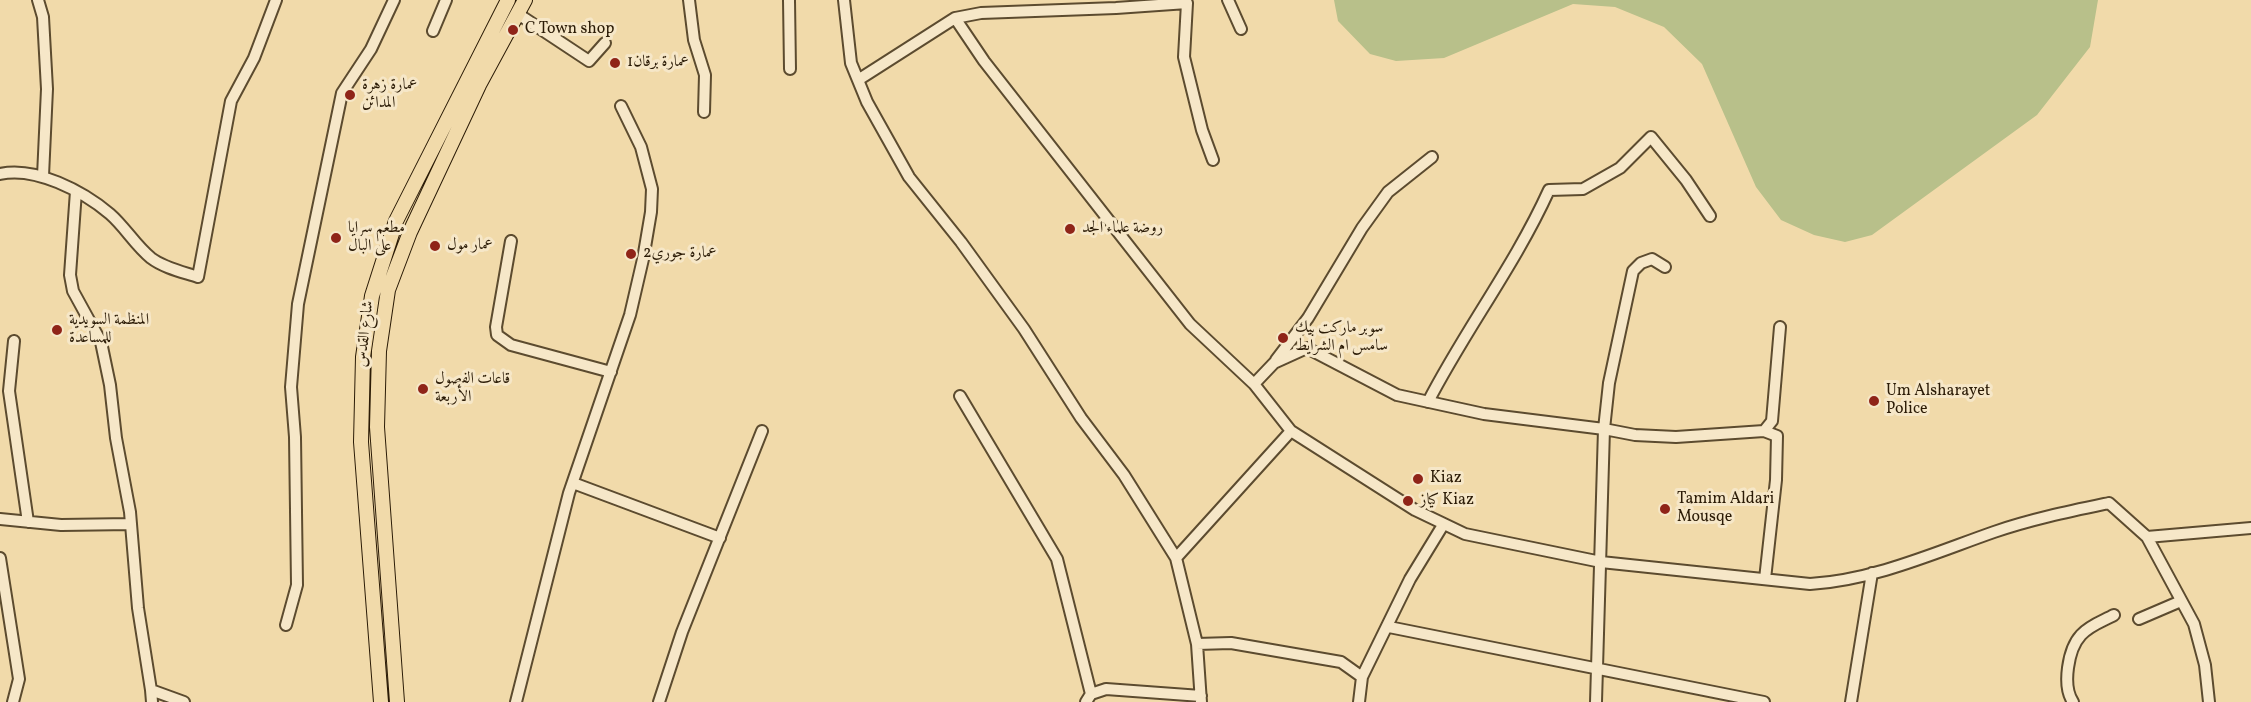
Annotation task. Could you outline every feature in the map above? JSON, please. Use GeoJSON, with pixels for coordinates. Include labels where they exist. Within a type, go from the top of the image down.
{"type":"FeatureCollection","features":[{"type":"Feature","properties":{"kind":"main road","name":"شارع القدس"},"geometry":{"type":"LineString","coordinates":[[381,702],[361,442],[363,357],[372,296],[396,221],[508,0]]}},
{"type":"Feature","properties":{"kind":"main road","name":"شارع القدس"},"geometry":{"type":"LineString","coordinates":[[397,702],[377,427],[379,351],[388,290],[410,232],[454,138],[525,0]]}},
{"type":"Feature","properties":{"kind":"street"},"geometry":{"type":"LineString","coordinates":[[39,0],[43,17],[47,89],[43,176]]}},
{"type":"Feature","properties":{"kind":"street"},"geometry":{"type":"LineString","coordinates":[[0,174],[12,171],[43,176],[76,191],[110,215],[152,259],[198,277],[231,101],[254,58],[276,0]]}},
{"type":"Feature","properties":{"kind":"street"},"geometry":{"type":"LineString","coordinates":[[286,625],[297,585],[295,438],[291,387],[298,304],[342,93],[371,49],[394,0]]}},
{"type":"Feature","properties":{"kind":"street"},"geometry":{"type":"LineString","coordinates":[[433,31],[446,0]]}},
{"type":"Feature","properties":{"kind":"street"},"geometry":{"type":"LineString","coordinates":[[692,0],[694,40],[705,75],[704,112]]}},
{"type":"Feature","properties":{"kind":"street"},"geometry":{"type":"LineString","coordinates":[[789,0],[790,69]]}},
{"type":"Feature","properties":{"kind":"street"},"geometry":{"type":"LineString","coordinates":[[844,0],[851,63],[867,102],[909,177],[1024,329],[1081,418],[1124,476],[1176,558],[1197,644],[1201,699],[1106,689],[1088,698],[1057,559],[960,396]]}},
{"type":"Feature","properties":{"kind":"street"},"geometry":{"type":"LineString","coordinates":[[1227,0],[1241,29]]}},
{"type":"Feature","properties":{"kind":"street"},"geometry":{"type":"LineString","coordinates":[[858,80],[955,18],[1050,6],[1192,1],[1184,57],[1202,130],[1213,160]]}},
{"type":"Feature","properties":{"kind":"street"},"geometry":{"type":"LineString","coordinates":[[518,14],[589,61],[605,43]]}},
{"type":"Feature","properties":{"kind":"street"},"geometry":{"type":"LineString","coordinates":[[955,18],[984,61],[1190,324],[1254,384],[1291,431],[1356,474],[1443,525],[1465,534],[1601,562],[1810,584],[1845,582],[1945,552],[1995,532],[2060,513],[2109,503],[2147,537],[2194,624],[2209,702]]}},
{"type":"Feature","properties":{"kind":"street"},"geometry":{"type":"LineString","coordinates":[[516,702],[573,483],[630,315],[651,212],[652,189],[641,147],[621,106]]}},
{"type":"Feature","properties":{"kind":"street"},"geometry":{"type":"LineString","coordinates":[[1428,402],[1453,354],[1531,231],[1549,190],[1583,189],[1620,168],[1651,137],[1686,180],[1710,216]]}},
{"type":"Feature","properties":{"kind":"street"},"geometry":{"type":"LineString","coordinates":[[1254,384],[1274,363],[1308,318],[1362,228],[1388,192],[1431,158]]}},
{"type":"Feature","properties":{"kind":"street"},"geometry":{"type":"LineString","coordinates":[[76,191],[70,274],[74,291],[101,342],[131,524],[138,608],[152,702]]}},
{"type":"Feature","properties":{"kind":"street"},"geometry":{"type":"LineString","coordinates":[[511,241],[496,327],[497,335],[511,345],[611,372]]}},
{"type":"Feature","properties":{"kind":"street"},"geometry":{"type":"LineString","coordinates":[[1596,702],[1604,429],[1609,383],[1633,271],[1641,263],[1652,259],[1665,267]]}},
{"type":"Feature","properties":{"kind":"street"},"geometry":{"type":"LineString","coordinates":[[1764,430],[1773,421],[1780,327]]}},
{"type":"Feature","properties":{"kind":"street"},"geometry":{"type":"LineString","coordinates":[[14,340],[9,391],[28,522]]}},
{"type":"Feature","properties":{"kind":"street"},"geometry":{"type":"LineString","coordinates":[[1274,363],[1306,348],[1397,395],[1484,414],[1635,435],[1676,437],[1764,430],[1777,436],[1776,480],[1765,579]]}},
{"type":"Feature","properties":{"kind":"street"},"geometry":{"type":"LineString","coordinates":[[659,702],[682,632],[762,431]]}},
{"type":"Feature","properties":{"kind":"street"},"geometry":{"type":"LineString","coordinates":[[1176,558],[1291,431]]}},
{"type":"Feature","properties":{"kind":"street"},"geometry":{"type":"LineString","coordinates":[[573,483],[720,538]]}},
{"type":"Feature","properties":{"kind":"street"},"geometry":{"type":"LineString","coordinates":[[0,519],[61,525],[131,524]]}},
{"type":"Feature","properties":{"kind":"street"},"geometry":{"type":"LineString","coordinates":[[1359,702],[1362,677],[1389,627],[1410,579],[1443,525]]}},
{"type":"Feature","properties":{"kind":"street"},"geometry":{"type":"LineString","coordinates":[[2147,537],[2251,528]]}},
{"type":"Feature","properties":{"kind":"street"},"geometry":{"type":"LineString","coordinates":[[0,558],[19,679],[13,702]]}},
{"type":"Feature","properties":{"kind":"street"},"geometry":{"type":"LineString","coordinates":[[1851,702],[1872,573]]}},
{"type":"Feature","properties":{"kind":"street"},"geometry":{"type":"LineString","coordinates":[[2139,619],[2181,601]]}},
{"type":"Feature","properties":{"kind":"street"},"geometry":{"type":"LineString","coordinates":[[2073,702],[2068,679],[2071,653],[2080,635],[2114,615]]}},
{"type":"Feature","properties":{"kind":"street"},"geometry":{"type":"LineString","coordinates":[[1389,627],[1764,702]]}},
{"type":"Feature","properties":{"kind":"street"},"geometry":{"type":"LineString","coordinates":[[1197,644],[1231,644],[1341,662],[1362,677]]}},
{"type":"Feature","properties":{"kind":"street"},"geometry":{"type":"LineString","coordinates":[[151,690],[184,702]]}},
{"type":"Feature","properties":{"kind":"green space"},"geometry":{"type":"Polygon","coordinates":[[[1334,0],[2098,0],[2090,47],[2037,115],[1872,235],[1845,242],[1814,235],[1781,220],[1756,187],[1702,64],[1664,27],[1615,7],[1573,4],[1444,58],[1396,61],[1370,54],[1338,21],[1334,0]]]}},
{"type":"Feature","properties":{"kind":"place","name":"C Town shop"},"geometry":{"type":"Point","coordinates":[513,30]}},
{"type":"Feature","properties":{"kind":"place","name":"1عمارة برقان"},"geometry":{"type":"Point","coordinates":[615,63]}},
{"type":"Feature","properties":{"kind":"place","name":"عمارة زهرة المدائن"},"geometry":{"type":"Point","coordinates":[350,95]}},
{"type":"Feature","properties":{"kind":"place","name":"روضة علماء الجد"},"geometry":{"type":"Point","coordinates":[1070,229]}},
{"type":"Feature","properties":{"kind":"place","name":"مطعم سرايا على البال"},"geometry":{"type":"Point","coordinates":[336,238]}},
{"type":"Feature","properties":{"kind":"place","name":"عمار مول"},"geometry":{"type":"Point","coordinates":[435,246]}},
{"type":"Feature","properties":{"kind":"place","name":"عمارة جوري2"},"geometry":{"type":"Point","coordinates":[631,254]}},
{"type":"Feature","properties":{"kind":"place","name":"المنظمة السويدية للمساعدة"},"geometry":{"type":"Point","coordinates":[57,330]}},
{"type":"Feature","properties":{"kind":"place","name":"سوبر ماركت بيك سامس ام الشرايط"},"geometry":{"type":"Point","coordinates":[1283,338]}},
{"type":"Feature","properties":{"kind":"place","name":"قاعات الفصول الأربعة"},"geometry":{"type":"Point","coordinates":[423,389]}},
{"type":"Feature","properties":{"kind":"place","name":"Um Alsharayet Police"},"geometry":{"type":"Point","coordinates":[1874,401]}},
{"type":"Feature","properties":{"kind":"place","name":"Kiaz"},"geometry":{"type":"Point","coordinates":[1418,479]}},
{"type":"Feature","properties":{"kind":"place","name":"كياز Kiaz"},"geometry":{"type":"Point","coordinates":[1408,501]}},
{"type":"Feature","properties":{"kind":"place","name":"Tamim Aldari Mousqe"},"geometry":{"type":"Point","coordinates":[1665,509]}}]}
